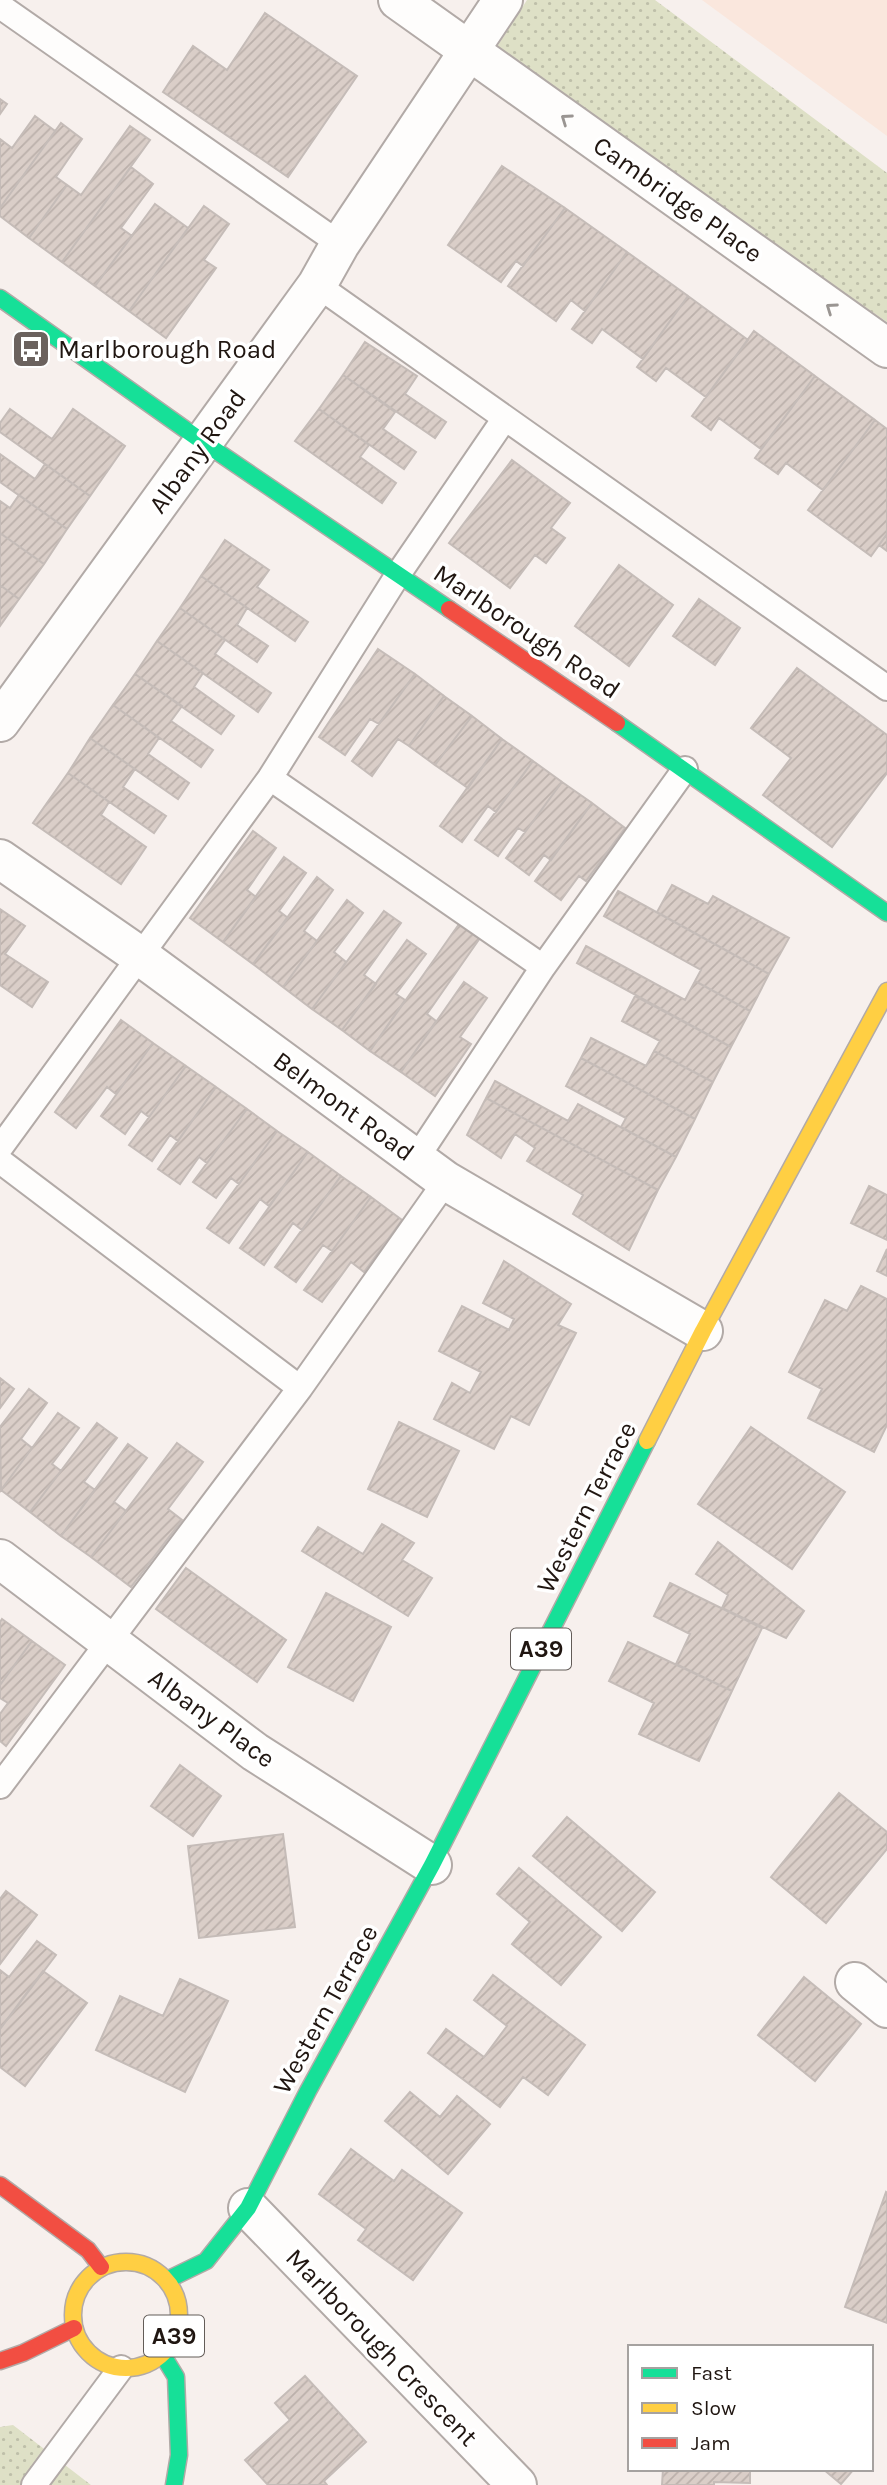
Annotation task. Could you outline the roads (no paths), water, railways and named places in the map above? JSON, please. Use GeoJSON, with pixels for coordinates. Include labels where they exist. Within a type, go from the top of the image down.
{"type":"FeatureCollection","features":[{"type":"Feature","properties":{"kind":"main road","name":"Marlborough Road"},"geometry":{"type":"LineString","coordinates":[[2,304],[685,769],[887,913]]}},
{"type":"Feature","properties":{"kind":"main road","name":"Western Terrace"},"geometry":{"type":"LineString","coordinates":[[167,2280],[206,2261],[248,2208],[308,2091],[432,1865],[703,1331],[887,991]]}},
{"type":"Feature","properties":{"kind":"main road"},"geometry":{"type":"LineString","coordinates":[[0,2185],[88,2250],[101,2267],[87,2278],[77,2293],[73,2310],[74,2328],[0,2361]]}},
{"type":"Feature","properties":{"kind":"main road","name":"A39"},"geometry":{"type":"LineString","coordinates":[[74,2328],[83,2347],[100,2362],[121,2368],[142,2366],[162,2354],[174,2338],[180,2319],[177,2299],[167,2280],[154,2269],[136,2262],[119,2262],[101,2267]]}},
{"type":"Feature","properties":{"kind":"main road"},"geometry":{"type":"LineString","coordinates":[[162,2354],[176,2376],[179,2455],[174,2485]]}},
{"type":"Feature","properties":{"kind":"street","name":"Cambridge Place"},"geometry":{"type":"LineString","coordinates":[[398,0],[887,348]]}},
{"type":"Feature","properties":{"kind":"street","name":"Albany Road"},"geometry":{"type":"LineString","coordinates":[[0,722],[317,285],[340,244],[503,0]]}},
{"type":"Feature","properties":{"kind":"street","name":"Belmont Road"},"geometry":{"type":"LineString","coordinates":[[0,859],[140,956],[431,1170],[703,1331]]}},
{"type":"Feature","properties":{"kind":"street","name":"Albany Place"},"geometry":{"type":"LineString","coordinates":[[0,1559],[255,1752],[432,1865]]}},
{"type":"Feature","properties":{"kind":"street"},"geometry":{"type":"LineString","coordinates":[[855,1982],[887,2007]]}},
{"type":"Feature","properties":{"kind":"street","name":"Marlborough Crescent"},"geometry":{"type":"LineString","coordinates":[[248,2208],[517,2485]]}},
{"type":"Feature","properties":{"kind":"lane"},"geometry":{"type":"LineString","coordinates":[[3,15],[340,244]]}},
{"type":"Feature","properties":{"kind":"lane"},"geometry":{"type":"LineString","coordinates":[[317,285],[887,688]]}},
{"type":"Feature","properties":{"kind":"lane"},"geometry":{"type":"LineString","coordinates":[[0,1148],[270,778],[398,573],[505,418]]}},
{"type":"Feature","properties":{"kind":"lane"},"geometry":{"type":"LineString","coordinates":[[0,1786],[300,1388],[431,1170],[543,967],[685,769]]}},
{"type":"Feature","properties":{"kind":"lane"},"geometry":{"type":"LineString","coordinates":[[270,778],[543,967]]}},
{"type":"Feature","properties":{"kind":"lane"},"geometry":{"type":"LineString","coordinates":[[0,1161],[300,1388]]}},
{"type":"Feature","properties":{"kind":"lane"},"geometry":{"type":"LineString","coordinates":[[34,2485],[121,2368]]}},
{"type":"Feature","properties":{"kind":"place","name":"Marlborough Road"},"geometry":{"type":"Point","coordinates":[31,349]}}]}
